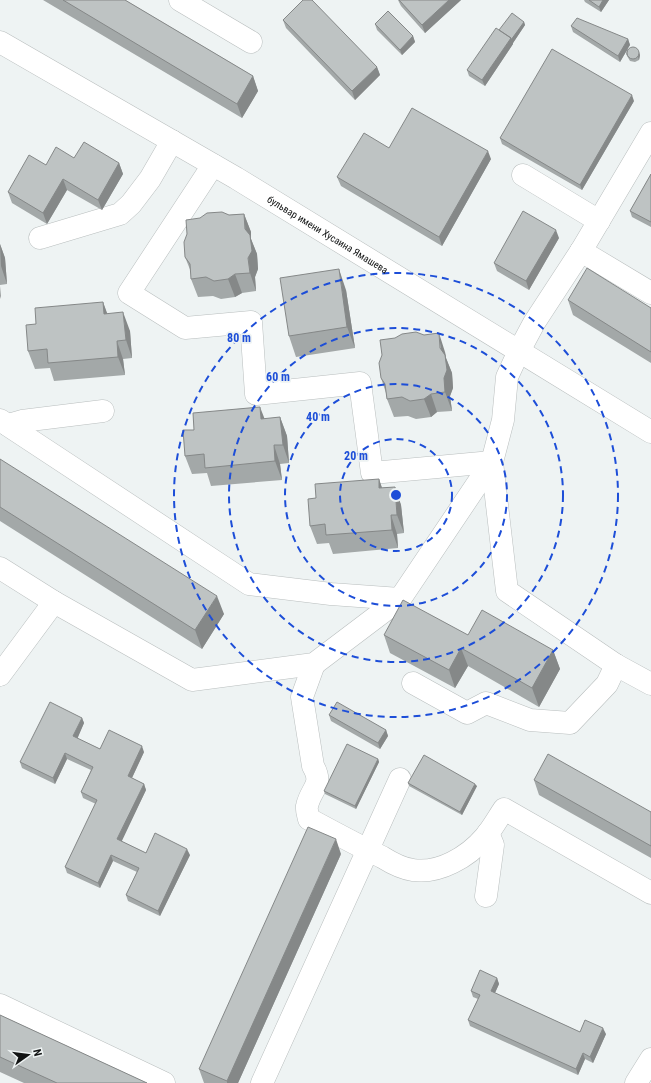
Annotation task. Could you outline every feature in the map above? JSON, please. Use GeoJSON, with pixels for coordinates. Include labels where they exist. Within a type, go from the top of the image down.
{"type":"FeatureCollection","features":[{"type":"Feature","properties":{"kind":"street"},"geometry":{"type":"LineString","coordinates":[[180,0],[207,6],[252,42]]}},
{"type":"Feature","properties":{"kind":"street","name":"бульвар имени Хусаина Ямашева"},"geometry":{"type":"LineString","coordinates":[[0,42],[213,164],[651,432]]}},
{"type":"Feature","properties":{"kind":"street"},"geometry":{"type":"LineString","coordinates":[[651,133],[581,251],[534,323],[519,351],[507,377],[502,420],[492,462],[507,591],[616,665],[651,684]]}},
{"type":"Feature","properties":{"kind":"street"},"geometry":{"type":"LineString","coordinates":[[40,238],[120,214],[131,204],[150,179],[172,141]]}},
{"type":"Feature","properties":{"kind":"street"},"geometry":{"type":"LineString","coordinates":[[213,164],[129,293],[185,328],[251,322],[256,394],[360,384],[372,473],[492,462]]}},
{"type":"Feature","properties":{"kind":"street"},"geometry":{"type":"LineString","coordinates":[[523,175],[599,221]]}},
{"type":"Feature","properties":{"kind":"street"},"geometry":{"type":"LineString","coordinates":[[581,251],[651,293]]}},
{"type":"Feature","properties":{"kind":"street"},"geometry":{"type":"LineString","coordinates":[[4,422],[103,411]]}},
{"type":"Feature","properties":{"kind":"street"},"geometry":{"type":"LineString","coordinates":[[4,422],[249,584],[331,594],[400,599]]}},
{"type":"Feature","properties":{"kind":"street"},"geometry":{"type":"LineString","coordinates":[[0,568],[54,602],[192,680],[314,664],[400,599],[492,462]]}},
{"type":"Feature","properties":{"kind":"street"},"geometry":{"type":"LineString","coordinates":[[0,675],[54,602]]}},
{"type":"Feature","properties":{"kind":"street"},"geometry":{"type":"LineString","coordinates":[[314,664],[302,697],[313,766],[317,773],[318,782],[307,807],[309,819],[389,861],[411,870],[428,871],[456,861],[473,849],[486,837],[504,809],[651,893]]}},
{"type":"Feature","properties":{"kind":"street"},"geometry":{"type":"LineString","coordinates":[[413,683],[467,713],[486,703],[530,720],[570,723],[607,684],[616,665]]}},
{"type":"Feature","properties":{"kind":"street"},"geometry":{"type":"LineString","coordinates":[[262,1083],[400,779]]}},
{"type":"Feature","properties":{"kind":"street"},"geometry":{"type":"LineString","coordinates":[[486,896],[494,846],[488,833]]}},
{"type":"Feature","properties":{"kind":"street"},"geometry":{"type":"LineString","coordinates":[[0,1005],[164,1083]]}},
{"type":"Feature","properties":{"kind":"street"},"geometry":{"type":"LineString","coordinates":[[636,1083],[651,1059]]}},
{"type":"Feature","properties":{"kind":"building"},"geometry":{"type":"Polygon","coordinates":[[[63,0],[125,0],[253,76],[237,104],[63,0]]]}},
{"type":"Feature","properties":{"kind":"building"},"geometry":{"type":"Polygon","coordinates":[[[303,0],[312,0],[377,67],[352,91],[283,20],[303,0]]]}},
{"type":"Feature","properties":{"kind":"building"},"geometry":{"type":"Polygon","coordinates":[[[399,0],[449,0],[422,25],[399,0]]]}},
{"type":"Feature","properties":{"kind":"building"},"geometry":{"type":"Polygon","coordinates":[[[589,0],[603,0],[599,7],[589,0]]]}},
{"type":"Feature","properties":{"kind":"building"},"geometry":{"type":"Polygon","coordinates":[[[388,11],[413,36],[400,50],[375,24],[388,11]]]}},
{"type":"Feature","properties":{"kind":"building"},"geometry":{"type":"Polygon","coordinates":[[[512,13],[524,22],[511,40],[511,38],[499,30],[512,13]]]}},
{"type":"Feature","properties":{"kind":"building"},"geometry":{"type":"Polygon","coordinates":[[[577,18],[628,39],[618,56],[571,26],[577,18]]]}},
{"type":"Feature","properties":{"kind":"building"},"geometry":{"type":"Polygon","coordinates":[[[496,28],[511,38],[482,80],[467,70],[496,28]]]}},
{"type":"Feature","properties":{"kind":"building"},"geometry":{"type":"Polygon","coordinates":[[[631,47],[635,47],[639,53],[635,59],[631,59],[627,55],[627,51],[631,47]]]}},
{"type":"Feature","properties":{"kind":"building"},"geometry":{"type":"Polygon","coordinates":[[[552,49],[632,95],[580,185],[500,138],[552,49]]]}},
{"type":"Feature","properties":{"kind":"building"},"geometry":{"type":"Polygon","coordinates":[[[412,108],[488,151],[439,237],[337,177],[364,133],[389,148],[412,108]]]}},
{"type":"Feature","properties":{"kind":"building"},"geometry":{"type":"Polygon","coordinates":[[[84,142],[119,163],[98,200],[63,179],[43,213],[8,192],[29,155],[46,165],[56,147],[74,158],[84,142]]]}},
{"type":"Feature","properties":{"kind":"building"},"geometry":{"type":"Polygon","coordinates":[[[651,174],[651,222],[630,211],[651,174]]]}},
{"type":"Feature","properties":{"kind":"building"},"geometry":{"type":"Polygon","coordinates":[[[523,211],[556,230],[526,281],[494,263],[523,211]]]}},
{"type":"Feature","properties":{"kind":"building"},"geometry":{"type":"Polygon","coordinates":[[[222,212],[229,215],[244,214],[245,229],[250,235],[252,251],[248,258],[250,273],[235,274],[228,279],[214,281],[206,277],[191,279],[190,264],[185,257],[184,242],[187,234],[186,220],[200,218],[207,213],[222,212]]]}},
{"type":"Feature","properties":{"kind":"building"},"geometry":{"type":"Polygon","coordinates":[[[587,268],[651,308],[651,352],[568,300],[587,268]]]}},
{"type":"Feature","properties":{"kind":"building"},"geometry":{"type":"Polygon","coordinates":[[[339,269],[347,327],[289,336],[280,278],[339,269]]]}},
{"type":"Feature","properties":{"kind":"building"},"geometry":{"type":"Polygon","coordinates":[[[103,302],[104,314],[123,312],[126,340],[117,341],[118,357],[48,363],[47,349],[28,351],[26,325],[36,324],[35,308],[103,302]]]}},
{"type":"Feature","properties":{"kind":"building"},"geometry":{"type":"Polygon","coordinates":[[[416,332],[424,335],[439,333],[440,348],[445,355],[447,370],[444,378],[445,392],[431,394],[424,399],[410,401],[402,397],[387,399],[385,384],[381,378],[379,363],[382,355],[380,340],[395,338],[402,334],[416,332]]]}},
{"type":"Feature","properties":{"kind":"building"},"geometry":{"type":"Polygon","coordinates":[[[260,407],[261,419],[280,417],[283,445],[274,445],[275,461],[205,468],[204,454],[185,456],[183,430],[194,430],[193,413],[260,407]]]}},
{"type":"Feature","properties":{"kind":"building"},"geometry":{"type":"Polygon","coordinates":[[[0,459],[217,596],[195,630],[0,507],[0,459]]]}},
{"type":"Feature","properties":{"kind":"building"},"geometry":{"type":"Polygon","coordinates":[[[379,479],[379,488],[395,487],[397,515],[391,515],[392,530],[326,535],[325,524],[310,526],[308,499],[316,498],[315,484],[379,479]]]}},
{"type":"Feature","properties":{"kind":"building"},"geometry":{"type":"Polygon","coordinates":[[[403,600],[468,635],[482,610],[553,650],[532,688],[461,648],[449,670],[384,635],[403,600]]]}},
{"type":"Feature","properties":{"kind":"building"},"geometry":{"type":"Polygon","coordinates":[[[50,702],[82,718],[73,736],[100,749],[109,730],[142,746],[128,776],[144,784],[117,839],[146,853],[155,833],[187,849],[158,911],[126,895],[139,868],[111,855],[98,883],[65,867],[97,800],[81,792],[93,767],[65,753],[53,778],[20,762],[50,702]]]}},
{"type":"Feature","properties":{"kind":"building"},"geometry":{"type":"Polygon","coordinates":[[[337,702],[386,730],[378,743],[329,715],[337,702]]]}},
{"type":"Feature","properties":{"kind":"building"},"geometry":{"type":"Polygon","coordinates":[[[347,744],[378,759],[355,806],[324,791],[347,744]]]}},
{"type":"Feature","properties":{"kind":"building"},"geometry":{"type":"Polygon","coordinates":[[[548,754],[651,812],[651,846],[534,780],[548,754]]]}},
{"type":"Feature","properties":{"kind":"building"},"geometry":{"type":"Polygon","coordinates":[[[424,755],[475,784],[460,812],[408,783],[424,755]]]}},
{"type":"Feature","properties":{"kind":"building"},"geometry":{"type":"Polygon","coordinates":[[[308,827],[336,839],[227,1081],[199,1069],[308,827]]]}},
{"type":"Feature","properties":{"kind":"building"},"geometry":{"type":"Polygon","coordinates":[[[480,970],[497,978],[491,991],[580,1032],[585,1020],[603,1028],[590,1057],[583,1053],[576,1069],[468,1020],[480,995],[471,991],[480,970]]]}},
{"type":"Feature","properties":{"kind":"building"},"geometry":{"type":"Polygon","coordinates":[[[0,1015],[147,1083],[57,1083],[0,1057],[0,1015]]]}}]}
